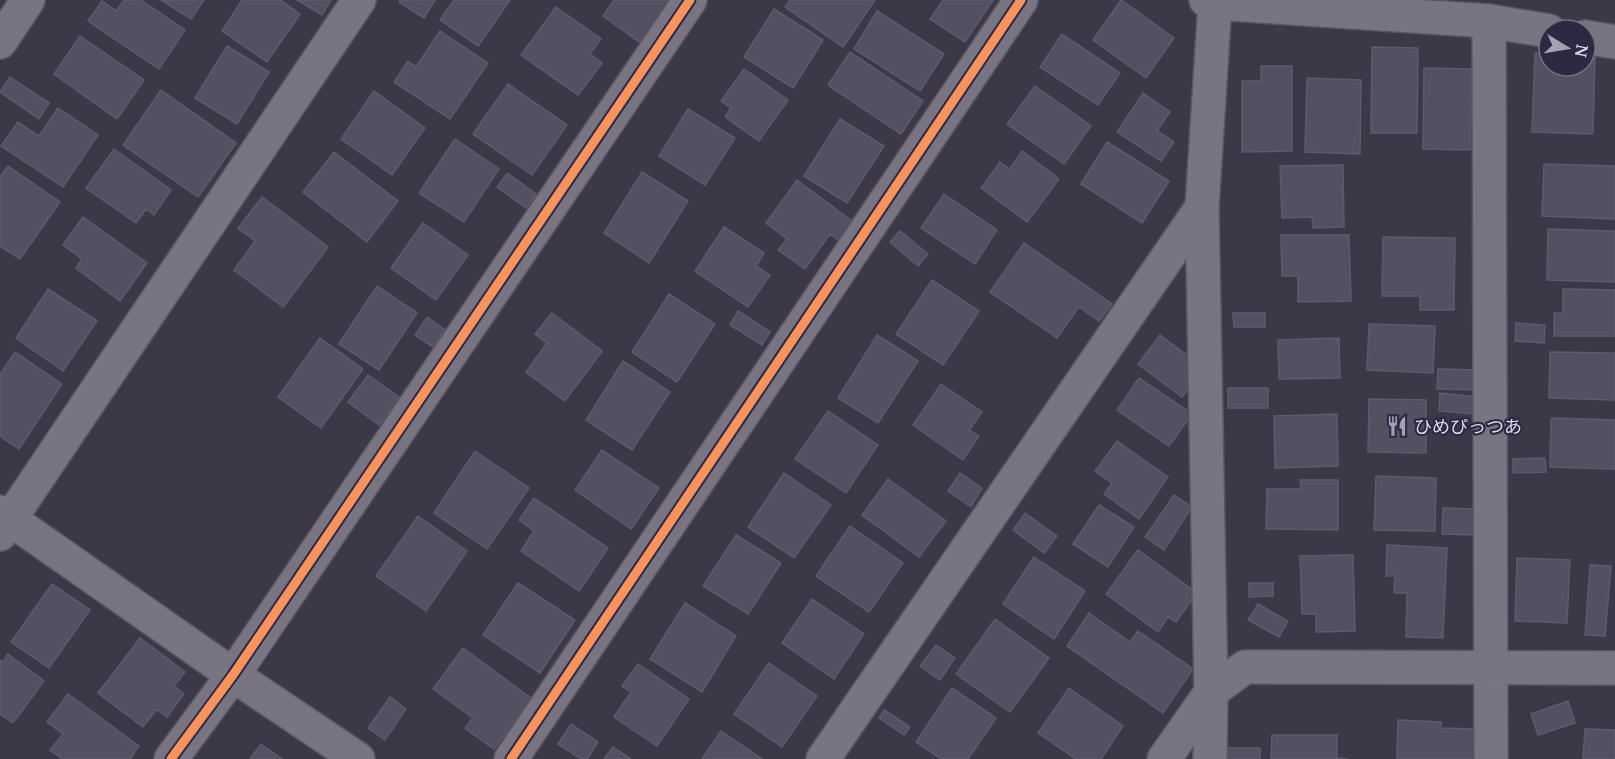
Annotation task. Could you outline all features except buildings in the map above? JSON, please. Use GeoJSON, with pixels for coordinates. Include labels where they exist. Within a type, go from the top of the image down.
{"type":"FeatureCollection","features":[{"type":"Feature","properties":{"kind":"street"},"geometry":{"type":"LineString","coordinates":[[0,42],[28,0]]}},
{"type":"Feature","properties":{"kind":"street"},"geometry":{"type":"LineString","coordinates":[[358,759],[4,522],[359,0]]}},
{"type":"Feature","properties":{"kind":"street"},"geometry":{"type":"LineString","coordinates":[[171,759],[233,675],[690,0]]}},
{"type":"Feature","properties":{"kind":"street"},"geometry":{"type":"LineString","coordinates":[[511,759],[1021,0]]}},
{"type":"Feature","properties":{"kind":"street"},"geometry":{"type":"LineString","coordinates":[[1210,759],[1211,692],[1202,207],[1211,1],[1489,21],[1537,29]]}},
{"type":"Feature","properties":{"kind":"street"},"geometry":{"type":"LineString","coordinates":[[1489,21],[1491,759]]}},
{"type":"Feature","properties":{"kind":"street"},"geometry":{"type":"LineString","coordinates":[[1597,39],[1615,42]]}},
{"type":"Feature","properties":{"kind":"street"},"geometry":{"type":"LineString","coordinates":[[823,759],[1202,207]]}},
{"type":"Feature","properties":{"kind":"street"},"geometry":{"type":"LineString","coordinates":[[1164,759],[1211,692],[1245,667],[1615,668]]}},
{"type":"Feature","properties":{"kind":"cycle path"},"geometry":{"type":"LineString","coordinates":[[171,759],[233,675],[690,0]]}},
{"type":"Feature","properties":{"kind":"cycle path"},"geometry":{"type":"LineString","coordinates":[[511,759],[1021,0]]}},
{"type":"Feature","properties":{"kind":"place","name":"ひめぴっつあ"},"geometry":{"type":"Point","coordinates":[1397,426]}}]}
